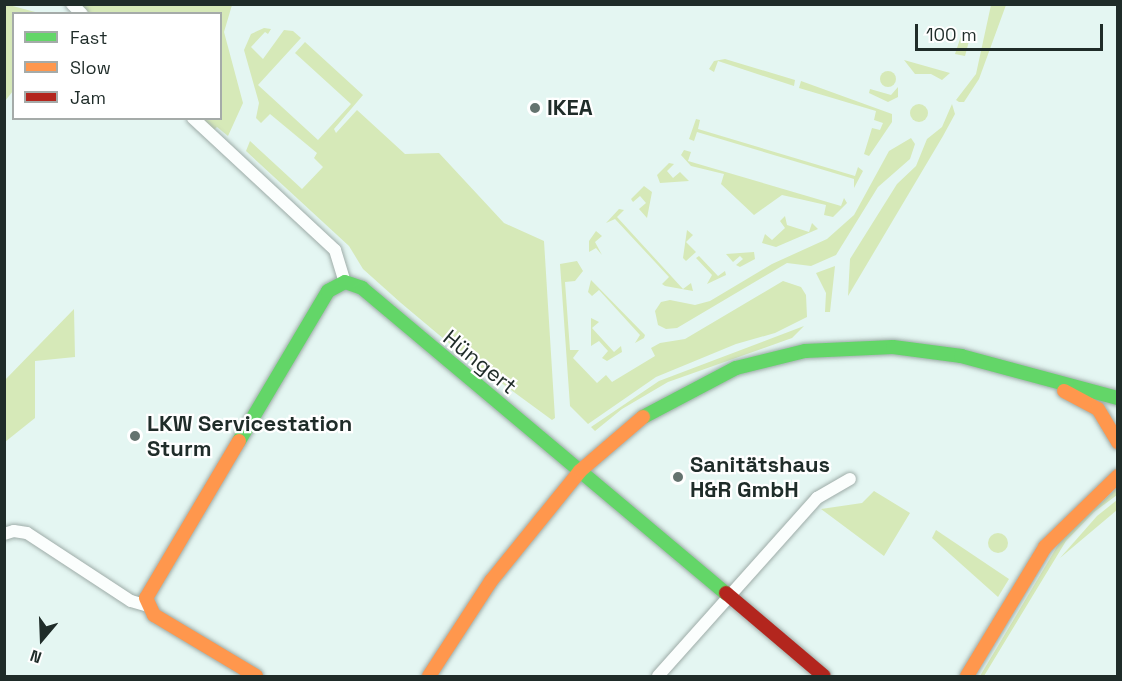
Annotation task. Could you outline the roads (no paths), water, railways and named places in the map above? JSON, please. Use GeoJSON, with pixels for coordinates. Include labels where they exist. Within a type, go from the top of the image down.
{"type":"FeatureCollection","features":[{"type":"Feature","properties":{"kind":"street"},"geometry":{"type":"LineString","coordinates":[[148,606],[150,588],[323,300],[332,286],[345,282],[334,250],[195,120]]}},
{"type":"Feature","properties":{"kind":"street","name":"Hüngert"},"geometry":{"type":"LineString","coordinates":[[345,282],[362,288],[824,676]]}},
{"type":"Feature","properties":{"kind":"street"},"geometry":{"type":"LineString","coordinates":[[429,676],[498,572],[580,471],[626,429],[674,397],[735,368],[797,352],[859,346],[903,347],[961,356],[1118,399]]}},
{"type":"Feature","properties":{"kind":"street"},"geometry":{"type":"LineString","coordinates":[[1033,374],[1098,410],[1107,419],[1118,442]]}},
{"type":"Feature","properties":{"kind":"street"},"geometry":{"type":"LineString","coordinates":[[967,676],[1045,547],[1105,487],[1117,469]]}},
{"type":"Feature","properties":{"kind":"street"},"geometry":{"type":"LineString","coordinates":[[658,676],[817,498],[850,479]]}},
{"type":"Feature","properties":{"kind":"street"},"geometry":{"type":"LineString","coordinates":[[4,534],[14,531],[27,534],[131,601],[148,606],[154,615],[256,676]]}},
{"type":"Feature","properties":{"kind":"place","name":"IKEA"},"geometry":{"type":"Point","coordinates":[535,108]}},
{"type":"Feature","properties":{"kind":"place","name":"LKW Servicestation Sturm"},"geometry":{"type":"Point","coordinates":[135,436]}},
{"type":"Feature","properties":{"kind":"place","name":"Sanitätshaus H&R GmbH"},"geometry":{"type":"Point","coordinates":[678,477]}}]}
